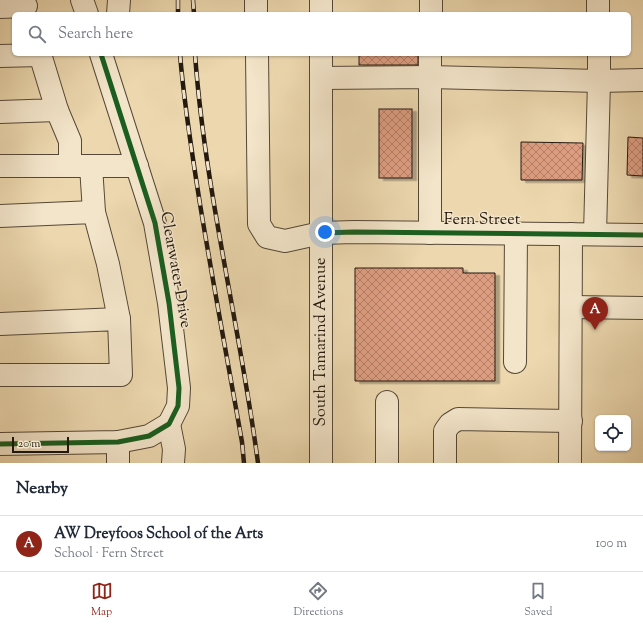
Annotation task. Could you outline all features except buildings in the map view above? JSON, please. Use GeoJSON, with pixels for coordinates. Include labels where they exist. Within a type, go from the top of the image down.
{"type":"FeatureCollection","features":[{"type":"Feature","properties":{"kind":"street"},"geometry":{"type":"LineString","coordinates":[[82,0],[86,12]]}},
{"type":"Feature","properties":{"kind":"street"},"geometry":{"type":"LineString","coordinates":[[118,12],[119,0]]}},
{"type":"Feature","properties":{"kind":"street"},"geometry":{"type":"LineString","coordinates":[[256,0],[256,12]]}},
{"type":"Feature","properties":{"kind":"street"},"geometry":{"type":"LineString","coordinates":[[321,0],[321,12]]}},
{"type":"Feature","properties":{"kind":"street"},"geometry":{"type":"LineString","coordinates":[[431,0],[431,12]]}},
{"type":"Feature","properties":{"kind":"street"},"geometry":{"type":"LineString","coordinates":[[598,0],[598,12]]}},
{"type":"Feature","properties":{"kind":"street"},"geometry":{"type":"LineString","coordinates":[[0,7],[26,7]]}},
{"type":"Feature","properties":{"kind":"street"},"geometry":{"type":"LineString","coordinates":[[0,56],[12,56]]}},
{"type":"Feature","properties":{"kind":"street"},"geometry":{"type":"LineString","coordinates":[[0,375],[121,375],[119,319],[108,264],[80,166],[57,110],[40,56]]}},
{"type":"Feature","properties":{"kind":"street","name":"Clearwater Drive"},"geometry":{"type":"LineString","coordinates":[[102,56],[156,223],[169,303],[179,388],[178,406],[169,424]]}},
{"type":"Feature","properties":{"kind":"street"},"geometry":{"type":"LineString","coordinates":[[109,76],[112,56]]}},
{"type":"Feature","properties":{"kind":"street","name":"Fern Street"},"geometry":{"type":"LineString","coordinates":[[257,56],[259,224],[266,237],[285,241],[321,233],[516,233],[643,235]]}},
{"type":"Feature","properties":{"kind":"street","name":"South Tamarind Avenue"},"geometry":{"type":"LineString","coordinates":[[321,56],[321,463]]}},
{"type":"Feature","properties":{"kind":"street"},"geometry":{"type":"LineString","coordinates":[[430,56],[430,233]]}},
{"type":"Feature","properties":{"kind":"street"},"geometry":{"type":"LineString","coordinates":[[595,234],[599,56]]}},
{"type":"Feature","properties":{"kind":"street"},"geometry":{"type":"LineString","coordinates":[[321,78],[430,77],[643,80]]}},
{"type":"Feature","properties":{"kind":"street"},"geometry":{"type":"LineString","coordinates":[[0,112],[57,110]]}},
{"type":"Feature","properties":{"kind":"street"},"geometry":{"type":"LineString","coordinates":[[0,166],[137,166]]}},
{"type":"Feature","properties":{"kind":"street"},"geometry":{"type":"LineString","coordinates":[[0,216],[94,212]]}},
{"type":"Feature","properties":{"kind":"street"},"geometry":{"type":"LineString","coordinates":[[515,362],[516,233]]}},
{"type":"Feature","properties":{"kind":"street"},"geometry":{"type":"LineString","coordinates":[[570,463],[571,234]]}},
{"type":"Feature","properties":{"kind":"street"},"geometry":{"type":"LineString","coordinates":[[571,307],[643,308]]}},
{"type":"Feature","properties":{"kind":"street"},"geometry":{"type":"LineString","coordinates":[[0,324],[119,319]]}},
{"type":"Feature","properties":{"kind":"street"},"geometry":{"type":"LineString","coordinates":[[386,463],[387,402]]}},
{"type":"Feature","properties":{"kind":"street"},"geometry":{"type":"LineString","coordinates":[[445,463],[446,431],[450,424],[458,419],[571,421]]}},
{"type":"Feature","properties":{"kind":"street"},"geometry":{"type":"LineString","coordinates":[[0,444],[118,452],[169,424],[174,449],[173,463]]}},
{"type":"Feature","properties":{"kind":"railway"},"geometry":{"type":"LineString","coordinates":[[178,0],[178,12]]}},
{"type":"Feature","properties":{"kind":"railway"},"geometry":{"type":"LineString","coordinates":[[193,0],[194,12]]}},
{"type":"Feature","properties":{"kind":"railway"},"geometry":{"type":"LineString","coordinates":[[180,56],[194,166],[242,442],[244,463]]}},
{"type":"Feature","properties":{"kind":"railway"},"geometry":{"type":"LineString","coordinates":[[195,56],[207,157],[251,412],[258,463]]}},
{"type":"Feature","properties":{"kind":"cycle path"},"geometry":{"type":"LineString","coordinates":[[0,444],[118,442],[149,436],[169,424],[178,406],[179,388],[169,303],[155,223],[102,56]]}},
{"type":"Feature","properties":{"kind":"cycle path"},"geometry":{"type":"LineString","coordinates":[[321,233],[354,232],[643,235]]}},
{"type":"Feature","properties":{"kind":"place","name":"AW Dreyfoos School of the Arts"},"geometry":{"type":"Point","coordinates":[595,330]}}]}
